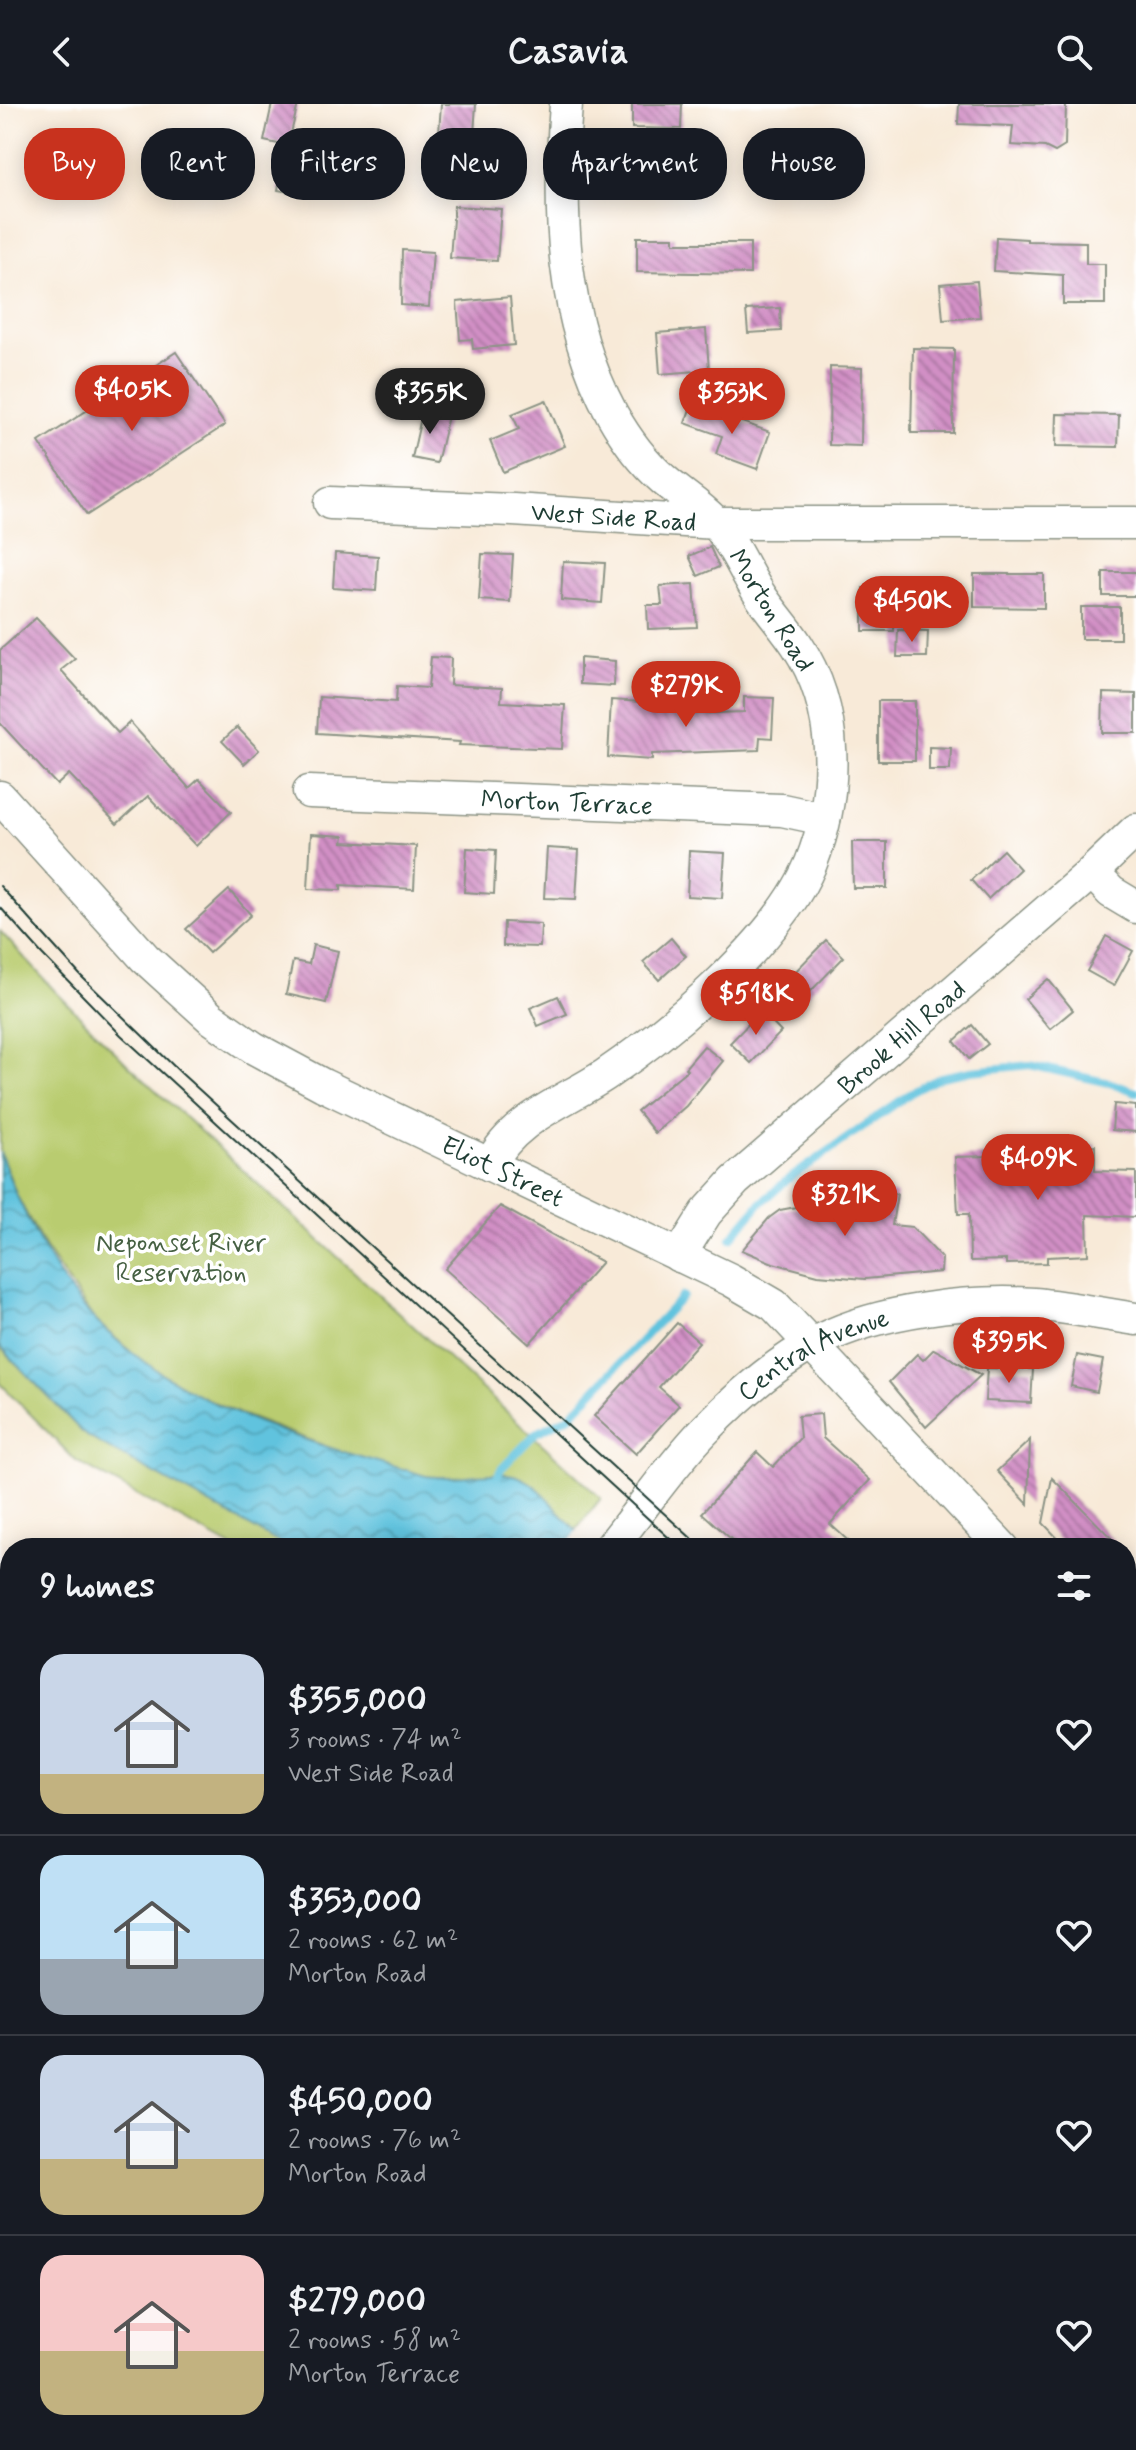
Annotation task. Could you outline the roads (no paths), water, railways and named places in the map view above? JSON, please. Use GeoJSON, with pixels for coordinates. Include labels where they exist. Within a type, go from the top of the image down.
{"type":"FeatureCollection","features":[{"type":"Feature","properties":{"kind":"street","name":"Morton Road"},"geometry":{"type":"LineString","coordinates":[[490,1165],[497,1150],[517,1129],[641,1050],[688,1011],[776,919],[802,881],[811,861],[824,819],[830,779],[830,738],[815,679],[797,644],[762,598],[716,523],[661,478],[634,448],[611,412],[589,362],[571,301],[564,246],[561,177],[566,104]]}},
{"type":"Feature","properties":{"kind":"street","name":"West Side Road"},"geometry":{"type":"LineString","coordinates":[[330,503],[484,508],[716,523],[1136,523]]}},
{"type":"Feature","properties":{"kind":"street","name":"Morton Terrace"},"geometry":{"type":"LineString","coordinates":[[309,792],[782,810],[824,819]]}},
{"type":"Feature","properties":{"kind":"street","name":"Eliot Street"},"geometry":{"type":"LineString","coordinates":[[0,797],[124,936],[211,1018],[254,1048],[287,1067],[767,1301],[994,1538]]}},
{"type":"Feature","properties":{"kind":"street","name":"Brook Hill Road"},"geometry":{"type":"LineString","coordinates":[[679,1256],[706,1213],[735,1181],[1092,872],[1132,842]]}},
{"type":"Feature","properties":{"kind":"street"},"geometry":{"type":"LineString","coordinates":[[1092,872],[1111,892],[1136,907]]}},
{"type":"Feature","properties":{"kind":"street","name":"Central Avenue"},"geometry":{"type":"LineString","coordinates":[[618,1538],[706,1429],[734,1402],[812,1345],[868,1322],[972,1304],[1037,1304],[1136,1319]]}},
{"type":"Feature","properties":{"kind":"water"},"geometry":{"type":"Polygon","coordinates":[[[0,1152],[39,1241],[66,1284],[95,1320],[127,1349],[162,1374],[200,1396],[279,1431],[426,1476],[517,1476],[534,1485],[586,1538],[271,1538],[85,1435],[0,1346],[0,1152]]]}},
{"type":"Feature","properties":{"kind":"waterway"},"geometry":{"type":"LineString","coordinates":[[731,1238],[760,1204],[786,1181],[911,1093],[941,1077],[1030,1065],[1136,1092]]}},
{"type":"Feature","properties":{"kind":"waterway"},"geometry":{"type":"LineString","coordinates":[[495,1481],[501,1469],[536,1433],[570,1416],[683,1296]]}},
{"type":"Feature","properties":{"kind":"tram line"},"geometry":{"type":"LineString","coordinates":[[0,886],[81,976],[182,1074],[691,1538]]}},
{"type":"Feature","properties":{"kind":"tram line"},"geometry":{"type":"LineString","coordinates":[[0,907],[121,1035],[669,1538]]}},
{"type":"Feature","properties":{"kind":"park label","name":"Neponset River Reservation"},"geometry":{"type":"Point","coordinates":[181,1257]}}]}
